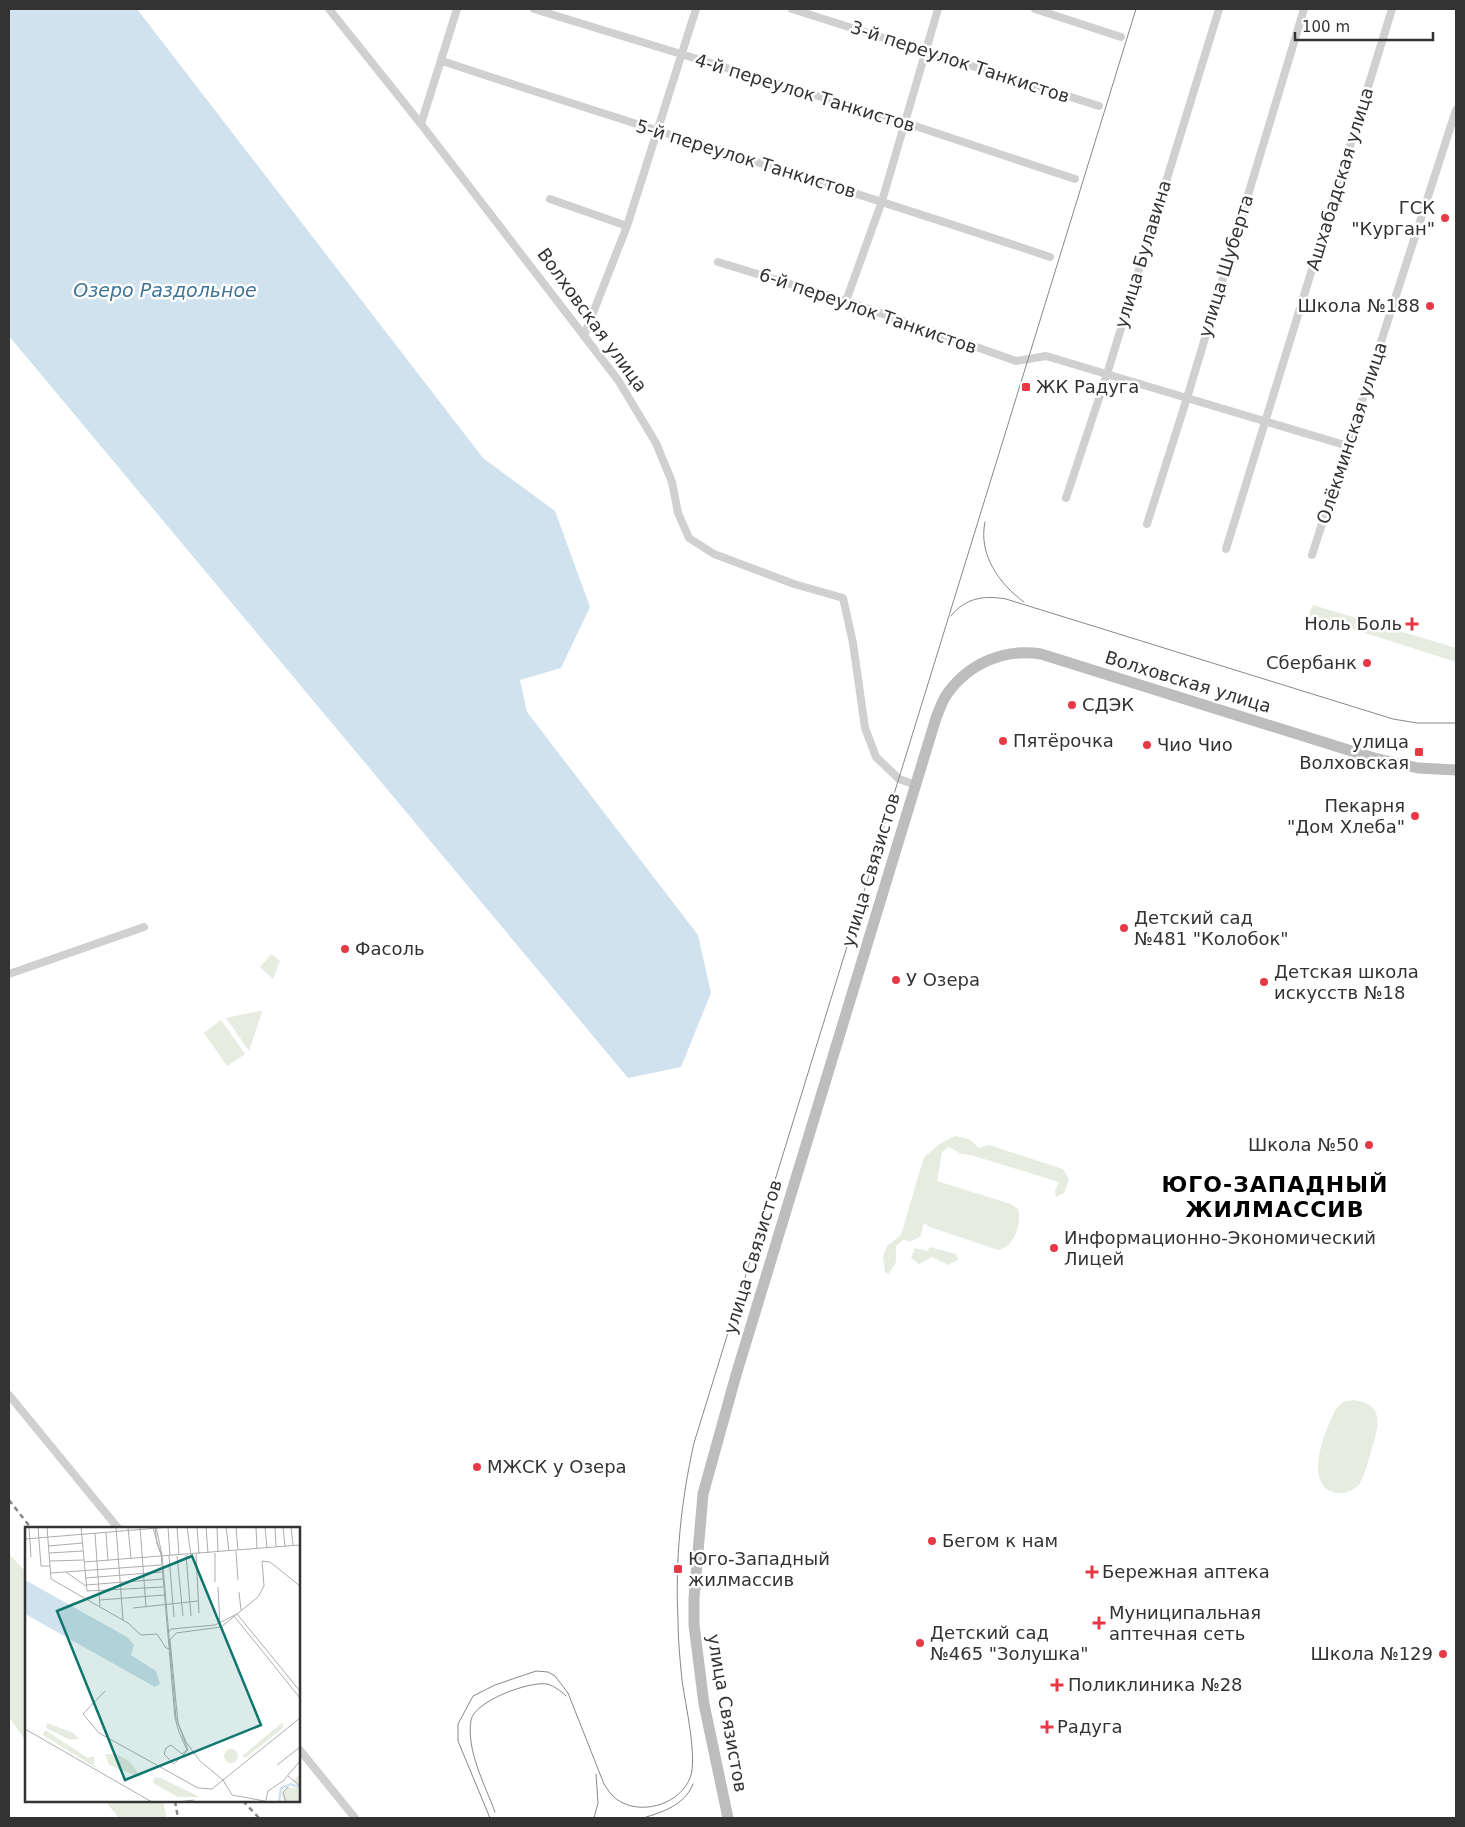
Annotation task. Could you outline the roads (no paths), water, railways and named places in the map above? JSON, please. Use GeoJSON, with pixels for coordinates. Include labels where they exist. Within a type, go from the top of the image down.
{"type":"FeatureCollection","features":[{"type":"Feature","properties":{"kind":"main road","name":"Волховская улица"},"geometry":{"type":"LineString","coordinates":[[936,718],[947,694],[970,672],[992,657],[1024,651],[1041,654],[1374,758],[1418,768],[1456,770]]}},
{"type":"Feature","properties":{"kind":"main road","name":"улица Связистов"},"geometry":{"type":"LineString","coordinates":[[728,1818],[705,1711],[694,1625],[694,1598],[703,1494],[738,1366],[936,718]]}},
{"type":"Feature","properties":{"kind":"street","name":"Волховская улица"},"geometry":{"type":"LineString","coordinates":[[329,9],[421,124],[618,380],[656,443],[672,482],[678,513],[689,538],[714,554],[794,584],[843,598],[853,643],[865,728],[876,757],[899,778],[916,784]]}},
{"type":"Feature","properties":{"kind":"street"},"geometry":{"type":"LineString","coordinates":[[421,124],[457,9]]}},
{"type":"Feature","properties":{"kind":"street","name":"4-й переулок Танкистов"},"geometry":{"type":"LineString","coordinates":[[534,9],[903,122],[1075,179]]}},
{"type":"Feature","properties":{"kind":"street"},"geometry":{"type":"LineString","coordinates":[[584,336],[627,226],[696,9]]}},
{"type":"Feature","properties":{"kind":"street","name":"3-й переулок Танкистов"},"geometry":{"type":"LineString","coordinates":[[792,9],[1099,106]]}},
{"type":"Feature","properties":{"kind":"street"},"geometry":{"type":"LineString","coordinates":[[846,301],[882,200],[903,122],[938,9]]}},
{"type":"Feature","properties":{"kind":"street"},"geometry":{"type":"LineString","coordinates":[[1034,9],[1121,37]]}},
{"type":"Feature","properties":{"kind":"street","name":"улица Булавина"},"geometry":{"type":"LineString","coordinates":[[1066,498],[1219,9]]}},
{"type":"Feature","properties":{"kind":"street","name":"улица Шуберта"},"geometry":{"type":"LineString","coordinates":[[1147,524],[1187,398],[1304,9]]}},
{"type":"Feature","properties":{"kind":"street","name":"Ашхабадская улица"},"geometry":{"type":"LineString","coordinates":[[1226,549],[1392,9]]}},
{"type":"Feature","properties":{"kind":"street","name":"5-й переулок Танкистов"},"geometry":{"type":"LineString","coordinates":[[442,61],[657,132],[882,200],[1050,257]]}},
{"type":"Feature","properties":{"kind":"street","name":"Олёкминская улица"},"geometry":{"type":"LineString","coordinates":[[1312,555],[1456,110]]}},
{"type":"Feature","properties":{"kind":"street"},"geometry":{"type":"LineString","coordinates":[[550,199],[627,226]]}},
{"type":"Feature","properties":{"kind":"street","name":"6-й переулок Танкистов"},"geometry":{"type":"LineString","coordinates":[[718,262],[846,301],[1016,361],[1046,356],[1106,374]]}},
{"type":"Feature","properties":{"kind":"street"},"geometry":{"type":"LineString","coordinates":[[1106,374],[1348,446]]}},
{"type":"Feature","properties":{"kind":"street"},"geometry":{"type":"LineString","coordinates":[[9,974],[144,927]]}},
{"type":"Feature","properties":{"kind":"street"},"geometry":{"type":"LineString","coordinates":[[9,1396],[117,1527]]}},
{"type":"Feature","properties":{"kind":"street"},"geometry":{"type":"LineString","coordinates":[[300,1751],[355,1818]]}},
{"type":"Feature","properties":{"kind":"water","name":"Озеро Раздольное"},"geometry":{"type":"Polygon","coordinates":[[[9,9],[137,9],[483,458],[555,511],[590,607],[561,668],[520,680],[527,712],[698,935],[711,993],[681,1067],[628,1078],[9,336],[9,9]]]}},
{"type":"Feature","properties":{"kind":"tram line"},"geometry":{"type":"LineString","coordinates":[[490,1818],[458,1741],[458,1724],[473,1696],[495,1685],[536,1671],[548,1672],[555,1676],[568,1693],[604,1784],[617,1799],[632,1806],[652,1807],[670,1800],[679,1794],[690,1778],[693,1758],[680,1658],[677,1575],[682,1509],[694,1443],[1136,9]]}},
{"type":"Feature","properties":{"kind":"tram line"},"geometry":{"type":"LineString","coordinates":[[985,522],[985,545],[992,567],[1006,586],[1024,602]]}},
{"type":"Feature","properties":{"kind":"tram line"},"geometry":{"type":"LineString","coordinates":[[951,616],[962,605],[976,599],[990,597],[1006,599],[1393,719],[1417,723],[1456,723]]}},
{"type":"Feature","properties":{"kind":"tram line"},"geometry":{"type":"LineString","coordinates":[[495,1812],[477,1767],[471,1743],[471,1720],[475,1713],[492,1699],[528,1686],[547,1684],[566,1696]]}},
{"type":"Feature","properties":{"kind":"tram line"},"geometry":{"type":"LineString","coordinates":[[594,1818],[598,1803],[596,1774]]}},
{"type":"Feature","properties":{"kind":"tram line"},"geometry":{"type":"LineString","coordinates":[[643,1818],[672,1807],[685,1797],[693,1784]]}},
{"type":"Feature","properties":{"kind":"railway"},"geometry":{"type":"LineString","coordinates":[[9,1500],[30,1527]]}},
{"type":"Feature","properties":{"kind":"railway"},"geometry":{"type":"LineString","coordinates":[[175,1802],[178,1818]]}},
{"type":"Feature","properties":{"kind":"railway"},"geometry":{"type":"LineString","coordinates":[[244,1802],[259,1818]]}},
{"type":"Feature","properties":{"kind":"place","name":"ГСК \"Курган\""},"geometry":{"type":"Point","coordinates":[1445,218]}},
{"type":"Feature","properties":{"kind":"place","name":"Школа №188"},"geometry":{"type":"Point","coordinates":[1430,306]}},
{"type":"Feature","properties":{"kind":"place","name":"ЖК Радуга"},"geometry":{"type":"Point","coordinates":[1026,387]}},
{"type":"Feature","properties":{"kind":"place","name":"Ноль Боль"},"geometry":{"type":"Point","coordinates":[1412,624]}},
{"type":"Feature","properties":{"kind":"place","name":"Сбербанк"},"geometry":{"type":"Point","coordinates":[1367,663]}},
{"type":"Feature","properties":{"kind":"place","name":"СДЭК"},"geometry":{"type":"Point","coordinates":[1072,705]}},
{"type":"Feature","properties":{"kind":"place","name":"Пятёрочка"},"geometry":{"type":"Point","coordinates":[1003,741]}},
{"type":"Feature","properties":{"kind":"place","name":"Чио Чио"},"geometry":{"type":"Point","coordinates":[1147,745]}},
{"type":"Feature","properties":{"kind":"place","name":"улица Волховская"},"geometry":{"type":"Point","coordinates":[1419,752]}},
{"type":"Feature","properties":{"kind":"place","name":"Пекарня \"Дом Хлеба\""},"geometry":{"type":"Point","coordinates":[1415,816]}},
{"type":"Feature","properties":{"kind":"place","name":"Детский сад №481 \"Колобок\""},"geometry":{"type":"Point","coordinates":[1124,928]}},
{"type":"Feature","properties":{"kind":"place","name":"Фасоль"},"geometry":{"type":"Point","coordinates":[345,949]}},
{"type":"Feature","properties":{"kind":"place","name":"У Озера"},"geometry":{"type":"Point","coordinates":[896,980]}},
{"type":"Feature","properties":{"kind":"place","name":"Детская школа искусств №18"},"geometry":{"type":"Point","coordinates":[1264,982]}},
{"type":"Feature","properties":{"kind":"place","name":"Школа №50"},"geometry":{"type":"Point","coordinates":[1369,1145]}},
{"type":"Feature","properties":{"kind":"place","name":"Информационно-Экономический Лицей"},"geometry":{"type":"Point","coordinates":[1054,1248]}},
{"type":"Feature","properties":{"kind":"place","name":"МЖСК у Озера"},"geometry":{"type":"Point","coordinates":[477,1467]}},
{"type":"Feature","properties":{"kind":"place","name":"Бегом к нам"},"geometry":{"type":"Point","coordinates":[932,1541]}},
{"type":"Feature","properties":{"kind":"place","name":"Юго-Западный жилмассив"},"geometry":{"type":"Point","coordinates":[678,1569]}},
{"type":"Feature","properties":{"kind":"place","name":"Бережная аптека"},"geometry":{"type":"Point","coordinates":[1092,1572]}},
{"type":"Feature","properties":{"kind":"place","name":"Муниципальная аптечная сеть"},"geometry":{"type":"Point","coordinates":[1099,1623]}},
{"type":"Feature","properties":{"kind":"place","name":"Детский сад №465 \"Золушка\""},"geometry":{"type":"Point","coordinates":[920,1643]}},
{"type":"Feature","properties":{"kind":"place","name":"Школа №129"},"geometry":{"type":"Point","coordinates":[1443,1654]}},
{"type":"Feature","properties":{"kind":"place","name":"Поликлиника №28"},"geometry":{"type":"Point","coordinates":[1057,1685]}},
{"type":"Feature","properties":{"kind":"place","name":"Радуга"},"geometry":{"type":"Point","coordinates":[1047,1727]}},
{"type":"Feature","properties":{"kind":"district","name":"ЮГО-ЗАПАДНЫЙ ЖИЛМАССИВ"},"geometry":{"type":"Point","coordinates":[1275,1196]}}]}
